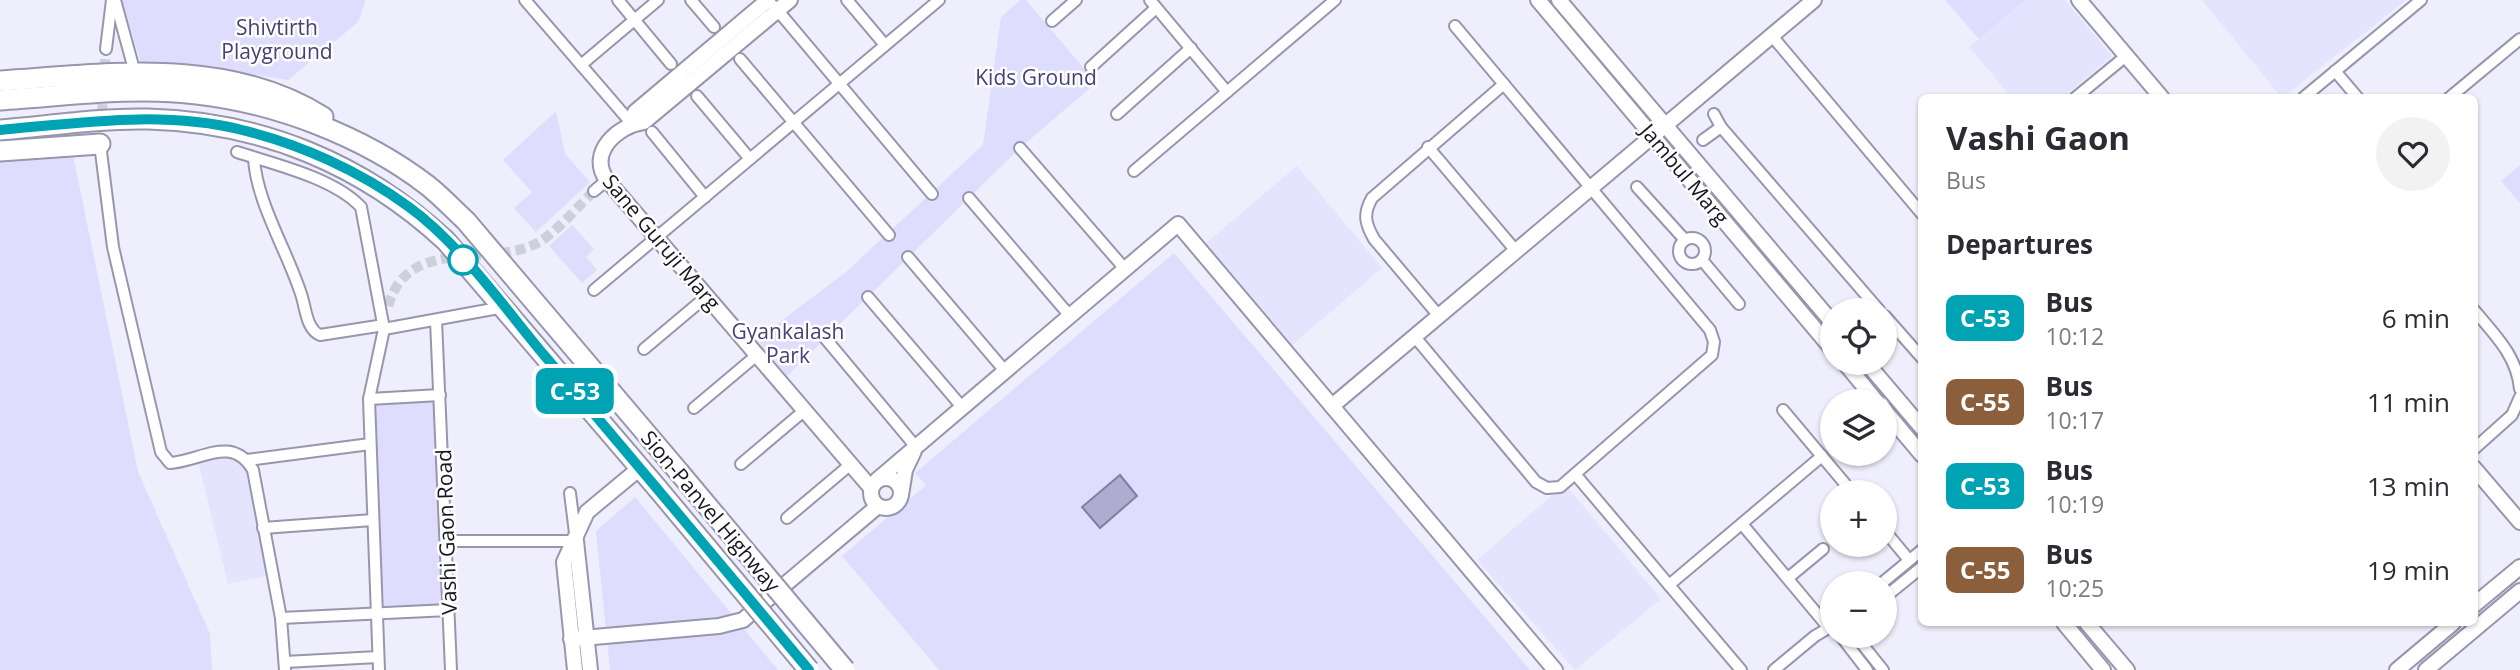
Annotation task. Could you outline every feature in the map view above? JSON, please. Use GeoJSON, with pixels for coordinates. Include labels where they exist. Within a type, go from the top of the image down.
{"type":"FeatureCollection","features":[{"type":"Feature","properties":{"kind":"highway"},"geometry":{"type":"LineString","coordinates":[[0,81],[135,73],[198,75],[251,84],[316,112],[389,161]]}},
{"type":"Feature","properties":{"kind":"highway","name":"Sion-Panvel Highway"},"geometry":{"type":"LineString","coordinates":[[0,100],[146,91],[196,94],[247,102],[300,119],[389,161],[427,185],[466,221],[845,670]]}},
{"type":"Feature","properties":{"kind":"highway","name":"Sion-Panvel Highway"},"geometry":{"type":"LineString","coordinates":[[0,130],[136,120],[193,121],[241,130],[291,145],[373,184],[410,207],[446,241],[504,307],[809,670]]}},
{"type":"Feature","properties":{"kind":"highway"},"geometry":{"type":"LineString","coordinates":[[0,151],[100,144]]}},
{"type":"Feature","properties":{"kind":"street"},"geometry":{"type":"LineString","coordinates":[[106,49],[113,0]]}},
{"type":"Feature","properties":{"kind":"street"},"geometry":{"type":"LineString","coordinates":[[113,0],[135,73]]}},
{"type":"Feature","properties":{"kind":"street"},"geometry":{"type":"LineString","coordinates":[[525,0],[632,124]]}},
{"type":"Feature","properties":{"kind":"street"},"geometry":{"type":"LineString","coordinates":[[618,0],[671,64]]}},
{"type":"Feature","properties":{"kind":"street"},"geometry":{"type":"LineString","coordinates":[[581,65],[658,0]]}},
{"type":"Feature","properties":{"kind":"street"},"geometry":{"type":"LineString","coordinates":[[691,0],[714,27]]}},
{"type":"Feature","properties":{"kind":"street","name":"Sane Guruji Marg"},"geometry":{"type":"LineString","coordinates":[[790,0],[771,4],[635,111],[632,124],[599,153],[600,167],[607,180],[851,464],[874,484]]}},
{"type":"Feature","properties":{"kind":"street"},"geometry":{"type":"LineString","coordinates":[[848,0],[885,45]]}},
{"type":"Feature","properties":{"kind":"street"},"geometry":{"type":"LineString","coordinates":[[594,290],[939,0]]}},
{"type":"Feature","properties":{"kind":"street"},"geometry":{"type":"LineString","coordinates":[[1052,21],[1076,0]]}},
{"type":"Feature","properties":{"kind":"street"},"geometry":{"type":"LineString","coordinates":[[1134,171],[1335,0]]}},
{"type":"Feature","properties":{"kind":"street","name":"Jambul Marg"},"geometry":{"type":"LineString","coordinates":[[1538,0],[1820,335]]}},
{"type":"Feature","properties":{"kind":"street","name":"Jambul Marg"},"geometry":{"type":"LineString","coordinates":[[1559,0],[1820,308]]}},
{"type":"Feature","properties":{"kind":"street"},"geometry":{"type":"LineString","coordinates":[[1332,406],[1814,0]]}},
{"type":"Feature","properties":{"kind":"street"},"geometry":{"type":"LineString","coordinates":[[2079,0],[2159,94]]}},
{"type":"Feature","properties":{"kind":"street"},"geometry":{"type":"LineString","coordinates":[[2307,94],[2421,0]]}},
{"type":"Feature","properties":{"kind":"street"},"geometry":{"type":"LineString","coordinates":[[771,4],[932,194]]}},
{"type":"Feature","properties":{"kind":"street"},"geometry":{"type":"LineString","coordinates":[[1091,67],[1153,4],[1227,92]]}},
{"type":"Feature","properties":{"kind":"street"},"geometry":{"type":"LineString","coordinates":[[1415,337],[1536,482],[1547,488],[1560,487],[1712,355],[1714,342],[1710,330],[1455,26]]}},
{"type":"Feature","properties":{"kind":"street"},"geometry":{"type":"LineString","coordinates":[[1772,36],[1918,209]]}},
{"type":"Feature","properties":{"kind":"street"},"geometry":{"type":"LineString","coordinates":[[2454,94],[2520,39]]}},
{"type":"Feature","properties":{"kind":"street"},"geometry":{"type":"LineString","coordinates":[[1117,114],[1191,48]]}},
{"type":"Feature","properties":{"kind":"street"},"geometry":{"type":"LineString","coordinates":[[2080,94],[2126,55]]}},
{"type":"Feature","properties":{"kind":"street"},"geometry":{"type":"LineString","coordinates":[[740,59],[889,235]]}},
{"type":"Feature","properties":{"kind":"street"},"geometry":{"type":"LineString","coordinates":[[2335,71],[2355,94]]}},
{"type":"Feature","properties":{"kind":"street"},"geometry":{"type":"LineString","coordinates":[[1439,316],[1374,239],[1367,225],[1365,212],[1372,198],[1504,84]]}},
{"type":"Feature","properties":{"kind":"street"},"geometry":{"type":"LineString","coordinates":[[697,96],[750,159]]}},
{"type":"Feature","properties":{"kind":"street"},"geometry":{"type":"LineString","coordinates":[[1714,114],[1721,127],[1870,298]]}},
{"type":"Feature","properties":{"kind":"street"},"geometry":{"type":"LineString","coordinates":[[1703,140],[1721,127]]}},
{"type":"Feature","properties":{"kind":"street"},"geometry":{"type":"LineString","coordinates":[[653,132],[705,197]]}},
{"type":"Feature","properties":{"kind":"street"},"geometry":{"type":"LineString","coordinates":[[100,144],[113,247],[163,458],[170,463],[177,463],[224,450],[234,451],[247,460],[253,470],[281,618],[285,666],[378,657]]}},
{"type":"Feature","properties":{"kind":"street"},"geometry":{"type":"LineString","coordinates":[[1429,147],[1516,251]]}},
{"type":"Feature","properties":{"kind":"street"},"geometry":{"type":"LineString","coordinates":[[1020,148],[1125,269]]}},
{"type":"Feature","properties":{"kind":"street"},"geometry":{"type":"LineString","coordinates":[[237,152],[285,167],[353,199],[360,207],[384,327]]}},
{"type":"Feature","properties":{"kind":"street"},"geometry":{"type":"LineString","coordinates":[[254,158],[255,176],[294,270],[311,329],[320,335],[436,320],[504,307]]}},
{"type":"Feature","properties":{"kind":"street"},"geometry":{"type":"LineString","coordinates":[[594,191],[607,180]]}},
{"type":"Feature","properties":{"kind":"street"},"geometry":{"type":"LineString","coordinates":[[364,218],[373,184]]}},
{"type":"Feature","properties":{"kind":"street"},"geometry":{"type":"LineString","coordinates":[[1637,187],[1685,240]]}},
{"type":"Feature","properties":{"kind":"street"},"geometry":{"type":"LineString","coordinates":[[969,198],[1070,316]]}},
{"type":"Feature","properties":{"kind":"street"},"geometry":{"type":"LineString","coordinates":[[878,506],[872,498],[874,484],[1178,224],[1555,670]]}},
{"type":"Feature","properties":{"kind":"street"},"geometry":{"type":"LineString","coordinates":[[1702,243],[1712,234]]}},
{"type":"Feature","properties":{"kind":"street"},"geometry":{"type":"LineString","coordinates":[[1695,238],[1702,243],[1705,250],[1702,260],[1692,264],[1682,259],[1679,249],[1685,240],[1695,238]]}},
{"type":"Feature","properties":{"kind":"street"},"geometry":{"type":"LineString","coordinates":[[908,257],[1005,371]]}},
{"type":"Feature","properties":{"kind":"street"},"geometry":{"type":"LineString","coordinates":[[1664,275],[1682,259]]}},
{"type":"Feature","properties":{"kind":"street"},"geometry":{"type":"LineString","coordinates":[[1702,260],[1739,304]]}},
{"type":"Feature","properties":{"kind":"street"},"geometry":{"type":"LineString","coordinates":[[644,349],[707,296]]}},
{"type":"Feature","properties":{"kind":"street"},"geometry":{"type":"LineString","coordinates":[[868,297],[962,407]]}},
{"type":"Feature","properties":{"kind":"street"},"geometry":{"type":"LineString","coordinates":[[379,670],[369,399],[388,306]]}},
{"type":"Feature","properties":{"kind":"street"},"geometry":{"type":"LineString","coordinates":[[2478,315],[2509,351],[2519,374],[2520,389]]}},
{"type":"Feature","properties":{"kind":"street","name":"Vashi Gaon Road"},"geometry":{"type":"LineString","coordinates":[[436,320],[451,670]]}},
{"type":"Feature","properties":{"kind":"street"},"geometry":{"type":"LineString","coordinates":[[1897,330],[1918,353]]}},
{"type":"Feature","properties":{"kind":"street"},"geometry":{"type":"LineString","coordinates":[[825,338],[916,447]]}},
{"type":"Feature","properties":{"kind":"street"},"geometry":{"type":"LineString","coordinates":[[694,408],[757,355]]}},
{"type":"Feature","properties":{"kind":"street"},"geometry":{"type":"LineString","coordinates":[[1855,375],[1866,389]]}},
{"type":"Feature","properties":{"kind":"street"},"geometry":{"type":"LineString","coordinates":[[1877,375],[1918,423]]}},
{"type":"Feature","properties":{"kind":"street"},"geometry":{"type":"LineString","coordinates":[[369,399],[440,395]]}},
{"type":"Feature","properties":{"kind":"street"},"geometry":{"type":"LineString","coordinates":[[2478,445],[2512,415],[2520,397]]}},
{"type":"Feature","properties":{"kind":"street"},"geometry":{"type":"LineString","coordinates":[[741,464],[805,410]]}},
{"type":"Feature","properties":{"kind":"street"},"geometry":{"type":"LineString","coordinates":[[1783,410],[1820,454]]}},
{"type":"Feature","properties":{"kind":"street"},"geometry":{"type":"LineString","coordinates":[[1897,425],[1918,449]]}},
{"type":"Feature","properties":{"kind":"street"},"geometry":{"type":"LineString","coordinates":[[247,460],[370,444]]}},
{"type":"Feature","properties":{"kind":"street"},"geometry":{"type":"LineString","coordinates":[[571,639],[719,626],[743,620],[878,506],[892,507],[901,495],[905,470],[916,447]]}},
{"type":"Feature","properties":{"kind":"street"},"geometry":{"type":"LineString","coordinates":[[1669,585],[1820,458]]}},
{"type":"Feature","properties":{"kind":"street"},"geometry":{"type":"LineString","coordinates":[[787,518],[851,464]]}},
{"type":"Feature","properties":{"kind":"street"},"geometry":{"type":"LineString","coordinates":[[1830,466],[1842,480]]}},
{"type":"Feature","properties":{"kind":"street"},"geometry":{"type":"LineString","coordinates":[[575,670],[564,566],[590,508],[640,468]]}},
{"type":"Feature","properties":{"kind":"street"},"geometry":{"type":"LineString","coordinates":[[2478,473],[2520,522]]}},
{"type":"Feature","properties":{"kind":"street"},"geometry":{"type":"LineString","coordinates":[[1575,474],[1741,670]]}},
{"type":"Feature","properties":{"kind":"street"},"geometry":{"type":"LineString","coordinates":[[874,484],[887,477],[896,481],[901,495]]}},
{"type":"Feature","properties":{"kind":"street"},"geometry":{"type":"LineString","coordinates":[[570,493],[590,670]]}},
{"type":"Feature","properties":{"kind":"street"},"geometry":{"type":"LineString","coordinates":[[263,528],[373,520]]}},
{"type":"Feature","properties":{"kind":"street"},"geometry":{"type":"LineString","coordinates":[[1742,523],[1820,615]]}},
{"type":"Feature","properties":{"kind":"street"},"geometry":{"type":"LineString","coordinates":[[446,541],[576,541]]}},
{"type":"Feature","properties":{"kind":"street"},"geometry":{"type":"LineString","coordinates":[[1897,546],[1909,560]]}},
{"type":"Feature","properties":{"kind":"street"},"geometry":{"type":"LineString","coordinates":[[1788,578],[1820,551]]}},
{"type":"Feature","properties":{"kind":"street"},"geometry":{"type":"LineString","coordinates":[[1896,571],[1918,553]]}},
{"type":"Feature","properties":{"kind":"street"},"geometry":{"type":"LineString","coordinates":[[2478,602],[2520,567]]}},
{"type":"Feature","properties":{"kind":"street"},"geometry":{"type":"LineString","coordinates":[[1897,587],[1918,570]]}},
{"type":"Feature","properties":{"kind":"street"},"geometry":{"type":"LineString","coordinates":[[2426,670],[2520,591]]}},
{"type":"Feature","properties":{"kind":"street"},"geometry":{"type":"LineString","coordinates":[[281,618],[376,616],[449,610]]}},
{"type":"Feature","properties":{"kind":"street"},"geometry":{"type":"LineString","coordinates":[[2066,626],[2103,670]]}},
{"type":"Feature","properties":{"kind":"street"},"geometry":{"type":"LineString","coordinates":[[2090,626],[2127,670]]}},
{"type":"Feature","properties":{"kind":"street"},"geometry":{"type":"LineString","coordinates":[[2397,670],[2449,626]]}},
{"type":"Feature","properties":{"kind":"street"},"geometry":{"type":"LineString","coordinates":[[1774,670],[1820,634]]}},
{"type":"Feature","properties":{"kind":"street"},"geometry":{"type":"LineString","coordinates":[[1850,648],[1867,670]]}},
{"type":"Feature","properties":{"kind":"street"},"geometry":{"type":"LineString","coordinates":[[1865,648],[1883,670]]}},
{"type":"Feature","properties":{"kind":"shaded area"},"geometry":{"type":"Polygon","coordinates":[[[2025,0],[2065,0],[2112,56],[2067,94],[2009,94],[1969,47],[2025,0]]]}},
{"type":"Feature","properties":{"kind":"shaded area"},"geometry":{"type":"Polygon","coordinates":[[[2202,0],[2406,0],[2287,94],[2279,94],[2202,0]]]}},
{"type":"Feature","properties":{"kind":"shaded area"},"geometry":{"type":"Polygon","coordinates":[[[1297,166],[1382,268],[1292,345],[1206,243],[1297,166]]]}},
{"type":"Feature","properties":{"kind":"shaded area"},"geometry":{"type":"Polygon","coordinates":[[[233,454],[250,472],[267,576],[228,584],[198,461],[233,454]]]}},
{"type":"Feature","properties":{"kind":"shaded area"},"geometry":{"type":"Polygon","coordinates":[[[1120,475],[1137,496],[1100,528],[1082,507],[1120,475]]]}},
{"type":"Feature","properties":{"kind":"shaded area"},"geometry":{"type":"Polygon","coordinates":[[[1565,484],[1661,599],[1575,670],[1477,560],[1565,484]]]}},
{"type":"Feature","properties":{"kind":"green space","name":"Shivtirth Playground"},"geometry":{"type":"Polygon","coordinates":[[[122,0],[366,0],[358,22],[288,80],[194,65],[141,63],[122,0]]]}},
{"type":"Feature","properties":{"kind":"green space"},"geometry":{"type":"Polygon","coordinates":[[[1020,0],[1026,0],[1096,83],[1020,148],[787,376],[757,339],[846,272],[983,145],[1001,17],[1020,0]]]}},
{"type":"Feature","properties":{"kind":"green space"},"geometry":{"type":"Polygon","coordinates":[[[1945,0],[2025,0],[1979,39],[1945,0]]]}},
{"type":"Feature","properties":{"kind":"green space"},"geometry":{"type":"Polygon","coordinates":[[[556,111],[565,154],[590,182],[536,232],[514,208],[532,192],[503,160],[556,111]]]}},
{"type":"Feature","properties":{"kind":"green space"},"geometry":{"type":"Polygon","coordinates":[[[73,155],[138,472],[210,634],[212,670],[0,670],[0,161],[73,155]]]}},
{"type":"Feature","properties":{"kind":"green space"},"geometry":{"type":"Polygon","coordinates":[[[2520,165],[2520,203],[2501,181],[2520,165]]]}},
{"type":"Feature","properties":{"kind":"green space"},"geometry":{"type":"Polygon","coordinates":[[[572,225],[594,249],[586,257],[597,270],[582,283],[549,246],[572,225]]]}},
{"type":"Feature","properties":{"kind":"green space"},"geometry":{"type":"Polygon","coordinates":[[[1174,253],[1530,670],[939,670],[842,556],[926,485],[915,473],[1174,253]]]}},
{"type":"Feature","properties":{"kind":"green space"},"geometry":{"type":"Polygon","coordinates":[[[436,400],[444,606],[381,610],[374,403],[436,400]]]}},
{"type":"Feature","properties":{"kind":"green space"},"geometry":{"type":"Polygon","coordinates":[[[635,497],[778,670],[610,670],[596,531],[635,497]]]}},
{"type":"Feature","properties":{"kind":"tunnel"},"geometry":{"type":"LineString","coordinates":[[100,144],[106,49]]}},
{"type":"Feature","properties":{"kind":"tunnel"},"geometry":{"type":"LineString","coordinates":[[388,306],[398,284],[412,270],[429,262],[513,251],[533,245],[557,228],[594,191]]}},
{"type":"Feature","properties":{"kind":"bus line","name":"C-53"},"geometry":{"type":"LineString","coordinates":[[0,130],[146,119],[193,121],[241,130],[291,145],[333,163],[376,185],[410,207],[446,241],[504,307],[809,670]]}},
{"type":"Feature","properties":{"kind":"park label","name":"Kids Ground"},"geometry":{"type":"Point","coordinates":[1036,77]}},
{"type":"Feature","properties":{"kind":"park label","name":"Gyankalash Park"},"geometry":{"type":"Point","coordinates":[788,343]}}]}
